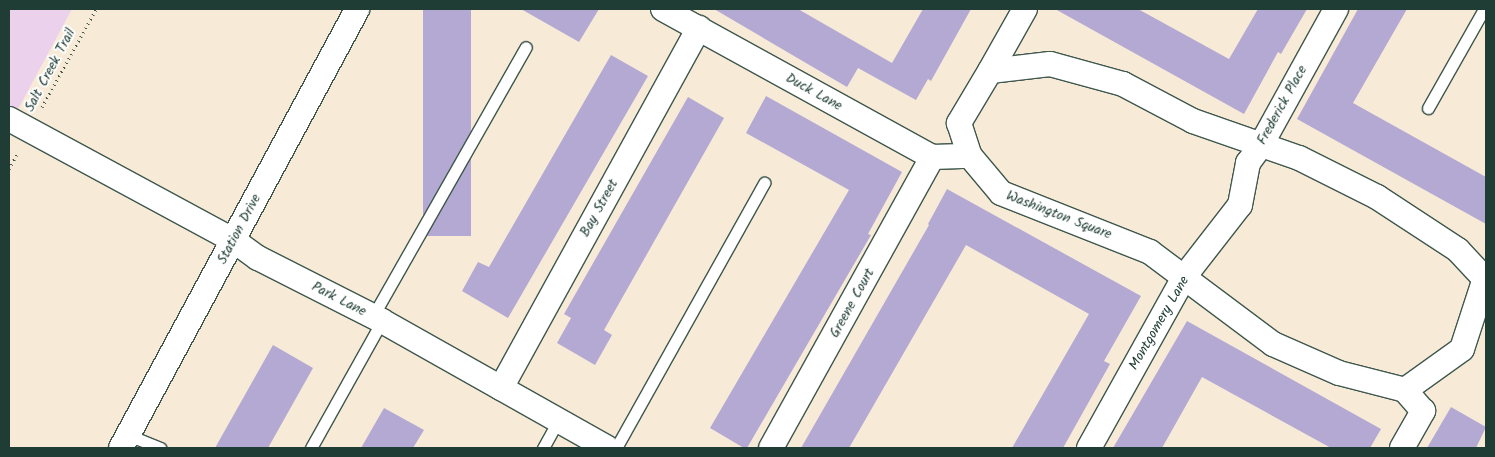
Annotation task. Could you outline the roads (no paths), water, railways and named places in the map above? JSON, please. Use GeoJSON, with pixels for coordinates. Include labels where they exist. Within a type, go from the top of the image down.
{"type":"FeatureCollection","features":[{"type":"Feature","properties":{"kind":"street","name":"Station Drive"},"geometry":{"type":"LineString","coordinates":[[124,442],[357,9]]}},
{"type":"Feature","properties":{"kind":"street","name":"Duck Lane"},"geometry":{"type":"LineString","coordinates":[[663,9],[932,157]]}},
{"type":"Feature","properties":{"kind":"street","name":"Washington Square"},"geometry":{"type":"LineString","coordinates":[[1025,9],[959,123],[970,156],[1002,193],[1150,252],[1273,344],[1338,373],[1405,390]]}},
{"type":"Feature","properties":{"kind":"street","name":"Frederick Place"},"geometry":{"type":"LineString","coordinates":[[1240,205],[1248,163],[1261,145],[1336,9]]}},
{"type":"Feature","properties":{"kind":"street","name":"Bay Street"},"geometry":{"type":"LineString","coordinates":[[501,388],[699,28]]}},
{"type":"Feature","properties":{"kind":"street"},"geometry":{"type":"LineString","coordinates":[[990,71],[1050,64],[1123,84],[1193,121],[1299,158],[1377,197],[1458,250],[1484,287],[1462,349],[1405,390],[1423,411],[1402,448]]}},
{"type":"Feature","properties":{"kind":"street","name":"Park Lane"},"geometry":{"type":"LineString","coordinates":[[9,119],[233,240],[258,258],[377,318],[607,448]]}},
{"type":"Feature","properties":{"kind":"street"},"geometry":{"type":"LineString","coordinates":[[932,157],[970,156]]}},
{"type":"Feature","properties":{"kind":"street","name":"Greene Court"},"geometry":{"type":"LineString","coordinates":[[771,448],[932,157]]}},
{"type":"Feature","properties":{"kind":"street","name":"Montgomery Lane"},"geometry":{"type":"LineString","coordinates":[[1089,448],[1184,276],[1240,205]]}},
{"type":"Feature","properties":{"kind":"lane"},"geometry":{"type":"LineString","coordinates":[[1428,108],[1484,9]]}},
{"type":"Feature","properties":{"kind":"lane"},"geometry":{"type":"LineString","coordinates":[[311,448],[377,318],[526,47]]}},
{"type":"Feature","properties":{"kind":"lane"},"geometry":{"type":"LineString","coordinates":[[616,448],[764,183]]}},
{"type":"Feature","properties":{"kind":"lane"},"geometry":{"type":"LineString","coordinates":[[543,448],[558,421]]}},
{"type":"Feature","properties":{"kind":"lane"},"geometry":{"type":"LineString","coordinates":[[124,442],[160,448]]}}]}
